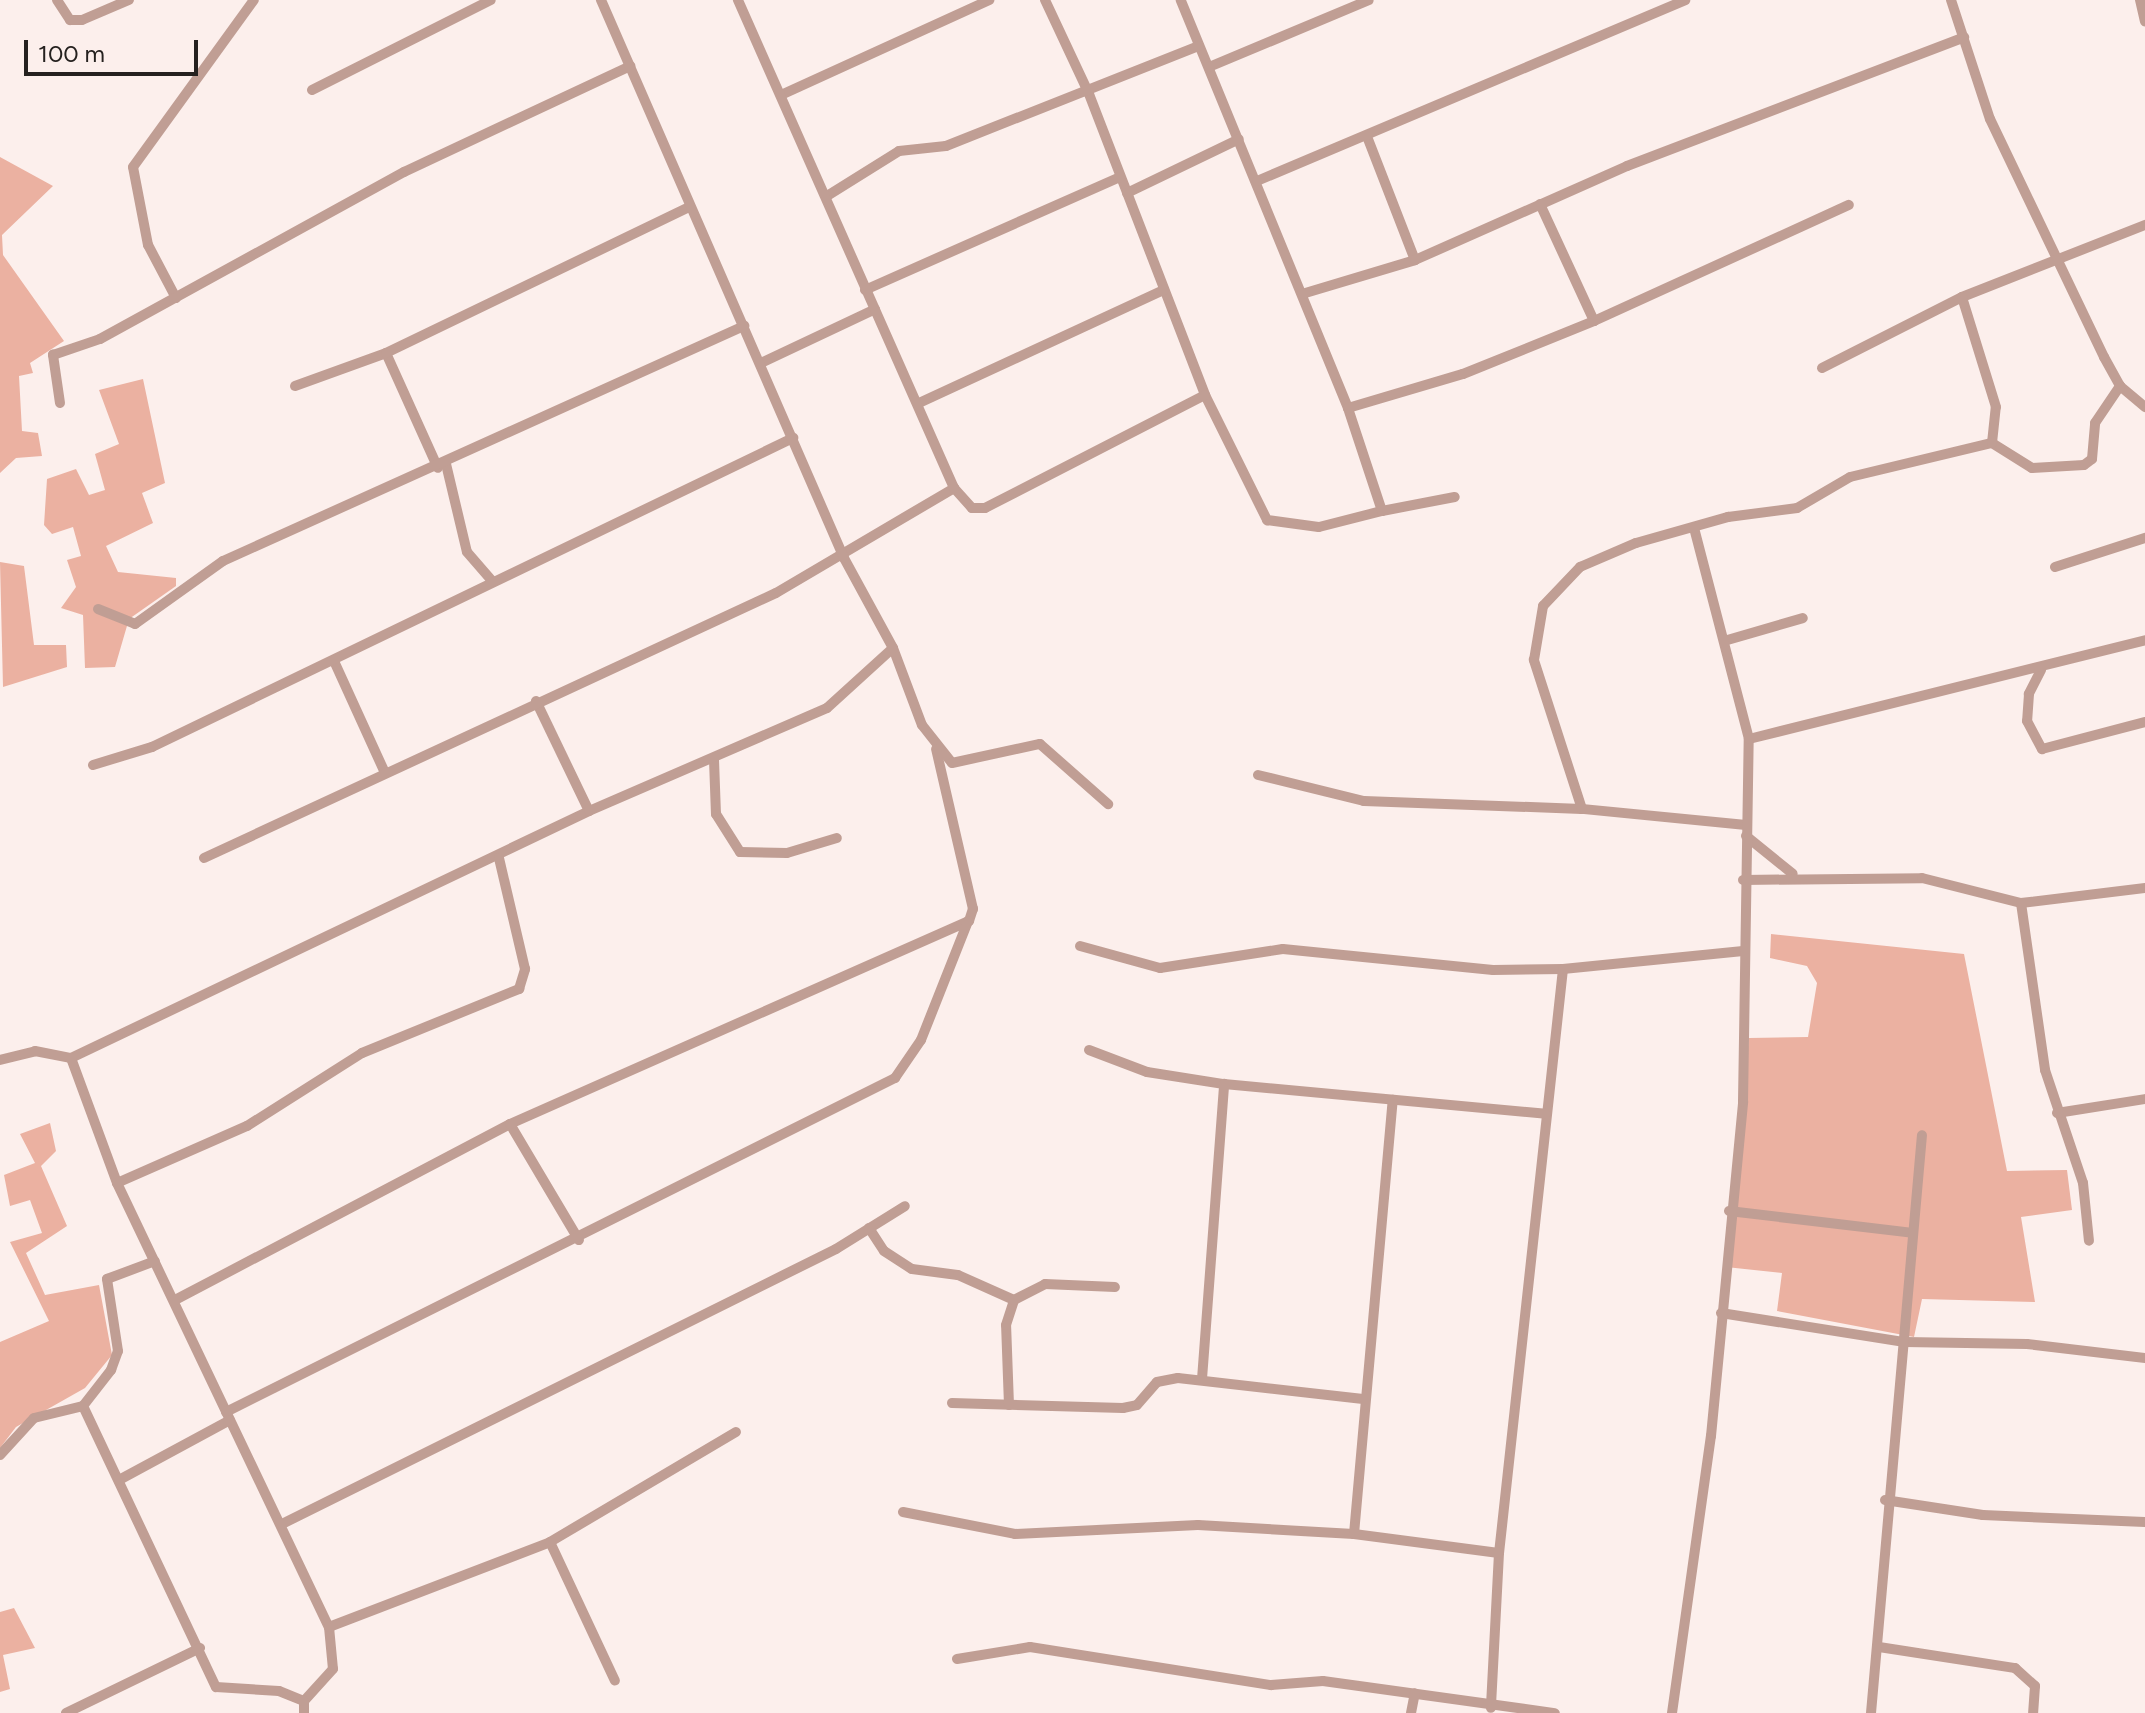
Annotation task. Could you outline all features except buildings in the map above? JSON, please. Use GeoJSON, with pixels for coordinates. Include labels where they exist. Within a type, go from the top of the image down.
{"type":"FeatureCollection","features":[{"type":"Feature","properties":{"kind":"street"},"geometry":{"type":"LineString","coordinates":[[57,0],[70,20],[129,0]]}},
{"type":"Feature","properties":{"kind":"street"},"geometry":{"type":"LineString","coordinates":[[176,298],[148,245],[133,167],[254,0]]}},
{"type":"Feature","properties":{"kind":"street"},"geometry":{"type":"LineString","coordinates":[[312,90],[491,0]]}},
{"type":"Feature","properties":{"kind":"street"},"geometry":{"type":"LineString","coordinates":[[119,1480],[228,1416],[895,1078],[921,1040],[973,909],[936,749],[893,648],[844,558],[601,0]]}},
{"type":"Feature","properties":{"kind":"street"},"geometry":{"type":"LineString","coordinates":[[781,95],[989,0]]}},
{"type":"Feature","properties":{"kind":"street"},"geometry":{"type":"LineString","coordinates":[[1045,0],[1089,94],[1205,395],[1267,520],[1319,527],[1455,497]]}},
{"type":"Feature","properties":{"kind":"street"},"geometry":{"type":"LineString","coordinates":[[1181,0],[1348,408],[1382,511]]}},
{"type":"Feature","properties":{"kind":"street"},"geometry":{"type":"LineString","coordinates":[[1209,67],[1369,0]]}},
{"type":"Feature","properties":{"kind":"street"},"geometry":{"type":"LineString","coordinates":[[1257,181],[1368,139],[1685,0]]}},
{"type":"Feature","properties":{"kind":"street"},"geometry":{"type":"LineString","coordinates":[[1951,0],[1990,119],[2062,257],[2120,386],[2145,407]]}},
{"type":"Feature","properties":{"kind":"street"},"geometry":{"type":"LineString","coordinates":[[2140,0],[2145,21]]}},
{"type":"Feature","properties":{"kind":"street"},"geometry":{"type":"LineString","coordinates":[[741,1],[954,488],[972,508],[985,508],[1205,395]]}},
{"type":"Feature","properties":{"kind":"street"},"geometry":{"type":"LineString","coordinates":[[1302,294],[1415,260],[1540,204],[1964,37]]}},
{"type":"Feature","properties":{"kind":"street"},"geometry":{"type":"LineString","coordinates":[[827,196],[899,151],[946,146],[1051,101],[1089,94],[1199,46]]}},
{"type":"Feature","properties":{"kind":"street"},"geometry":{"type":"LineString","coordinates":[[60,403],[53,355],[176,298],[404,172],[630,66]]}},
{"type":"Feature","properties":{"kind":"street"},"geometry":{"type":"LineString","coordinates":[[1127,193],[1239,139]]}},
{"type":"Feature","properties":{"kind":"street"},"geometry":{"type":"LineString","coordinates":[[1368,139],[1415,260]]}},
{"type":"Feature","properties":{"kind":"street"},"geometry":{"type":"LineString","coordinates":[[865,290],[1120,177]]}},
{"type":"Feature","properties":{"kind":"street"},"geometry":{"type":"LineString","coordinates":[[1540,204],[1594,321]]}},
{"type":"Feature","properties":{"kind":"street"},"geometry":{"type":"LineString","coordinates":[[1348,408],[1594,321],[1849,205]]}},
{"type":"Feature","properties":{"kind":"street"},"geometry":{"type":"LineString","coordinates":[[295,386],[386,353],[690,207]]}},
{"type":"Feature","properties":{"kind":"street"},"geometry":{"type":"LineString","coordinates":[[1822,368],[1962,297],[2145,225]]}},
{"type":"Feature","properties":{"kind":"street"},"geometry":{"type":"LineString","coordinates":[[919,403],[1164,290]]}},
{"type":"Feature","properties":{"kind":"street"},"geometry":{"type":"LineString","coordinates":[[1962,297],[1996,407],[1992,443]]}},
{"type":"Feature","properties":{"kind":"street"},"geometry":{"type":"LineString","coordinates":[[761,363],[875,309]]}},
{"type":"Feature","properties":{"kind":"street"},"geometry":{"type":"LineString","coordinates":[[98,609],[135,624],[207,569],[442,466],[744,326]]}},
{"type":"Feature","properties":{"kind":"street"},"geometry":{"type":"LineString","coordinates":[[386,353],[442,466],[467,552],[492,581]]}},
{"type":"Feature","properties":{"kind":"street"},"geometry":{"type":"LineString","coordinates":[[1582,809],[1534,660],[1543,606],[1580,567],[1694,528],[1797,508],[1850,477],[1992,443],[2032,468],[2084,465],[2092,459],[2095,423],[2120,386]]}},
{"type":"Feature","properties":{"kind":"street"},"geometry":{"type":"LineString","coordinates":[[93,765],[152,747],[793,438]]}},
{"type":"Feature","properties":{"kind":"street"},"geometry":{"type":"LineString","coordinates":[[204,858],[844,558],[860,541],[954,488]]}},
{"type":"Feature","properties":{"kind":"street"},"geometry":{"type":"LineString","coordinates":[[1672,1713],[1711,1436],[1729,1211],[1743,1102],[1743,880],[1749,739],[1694,528]]}},
{"type":"Feature","properties":{"kind":"street"},"geometry":{"type":"LineString","coordinates":[[2055,567],[2145,538]]}},
{"type":"Feature","properties":{"kind":"street"},"geometry":{"type":"LineString","coordinates":[[1724,641],[1803,618]]}},
{"type":"Feature","properties":{"kind":"street"},"geometry":{"type":"LineString","coordinates":[[1749,739],[2041,670],[2145,640]]}},
{"type":"Feature","properties":{"kind":"street"},"geometry":{"type":"LineString","coordinates":[[0,1060],[35,1051],[71,1058],[499,858],[589,811],[714,760],[827,708],[893,648]]}},
{"type":"Feature","properties":{"kind":"street"},"geometry":{"type":"LineString","coordinates":[[334,661],[385,773]]}},
{"type":"Feature","properties":{"kind":"street"},"geometry":{"type":"LineString","coordinates":[[2041,670],[2027,709],[2029,732],[2042,749],[2145,722]]}},
{"type":"Feature","properties":{"kind":"street"},"geometry":{"type":"LineString","coordinates":[[536,701],[589,811]]}},
{"type":"Feature","properties":{"kind":"street"},"geometry":{"type":"LineString","coordinates":[[936,749],[952,763],[1028,744],[1052,747],[1108,804]]}},
{"type":"Feature","properties":{"kind":"street"},"geometry":{"type":"LineString","coordinates":[[714,760],[716,814],[740,852],[787,853],[837,838]]}},
{"type":"Feature","properties":{"kind":"street"},"geometry":{"type":"LineString","coordinates":[[1258,775],[1364,801],[1582,809],[1746,830],[1793,874]]}},
{"type":"Feature","properties":{"kind":"street"},"geometry":{"type":"LineString","coordinates":[[117,1183],[247,1126],[362,1053],[519,989],[525,969],[499,858]]}},
{"type":"Feature","properties":{"kind":"street"},"geometry":{"type":"LineString","coordinates":[[1743,880],[1793,874],[1922,878],[2021,903],[2145,888]]}},
{"type":"Feature","properties":{"kind":"street"},"geometry":{"type":"LineString","coordinates":[[2021,903],[2057,1113],[2083,1183],[2089,1241]]}},
{"type":"Feature","properties":{"kind":"street"},"geometry":{"type":"LineString","coordinates":[[175,1300],[510,1124],[969,921]]}},
{"type":"Feature","properties":{"kind":"street"},"geometry":{"type":"LineString","coordinates":[[1080,946],[1160,968],[1283,949],[1493,970],[1563,969],[1743,951]]}},
{"type":"Feature","properties":{"kind":"street"},"geometry":{"type":"LineString","coordinates":[[1491,1708],[1499,1553],[1563,969]]}},
{"type":"Feature","properties":{"kind":"street"},"geometry":{"type":"LineString","coordinates":[[1089,1050],[1147,1072],[1224,1084],[1546,1114]]}},
{"type":"Feature","properties":{"kind":"street"},"geometry":{"type":"LineString","coordinates":[[71,1058],[117,1183],[329,1627],[333,1669],[304,1701],[304,1713]]}},
{"type":"Feature","properties":{"kind":"street"},"geometry":{"type":"LineString","coordinates":[[1202,1379],[1224,1084]]}},
{"type":"Feature","properties":{"kind":"street"},"geometry":{"type":"LineString","coordinates":[[2057,1113],[2145,1099]]}},
{"type":"Feature","properties":{"kind":"street"},"geometry":{"type":"LineString","coordinates":[[1354,1534],[1361,1399],[1393,1100]]}},
{"type":"Feature","properties":{"kind":"street"},"geometry":{"type":"LineString","coordinates":[[510,1124],[579,1240]]}},
{"type":"Feature","properties":{"kind":"street"},"geometry":{"type":"LineString","coordinates":[[1871,1713],[1879,1647],[1885,1500],[1905,1342],[1922,1135]]}},
{"type":"Feature","properties":{"kind":"street"},"geometry":{"type":"LineString","coordinates":[[282,1524],[869,1228],[905,1206]]}},
{"type":"Feature","properties":{"kind":"street"},"geometry":{"type":"LineString","coordinates":[[1729,1211],[1913,1233]]}},
{"type":"Feature","properties":{"kind":"street"},"geometry":{"type":"LineString","coordinates":[[869,1228],[884,1251],[912,1269],[958,1275],[1014,1300]]}},
{"type":"Feature","properties":{"kind":"street"},"geometry":{"type":"LineString","coordinates":[[0,1455],[34,1418],[83,1406],[118,1356],[107,1279],[155,1261]]}},
{"type":"Feature","properties":{"kind":"street"},"geometry":{"type":"LineString","coordinates":[[1009,1405],[1006,1325],[1014,1300],[1045,1284],[1115,1287]]}},
{"type":"Feature","properties":{"kind":"street"},"geometry":{"type":"LineString","coordinates":[[1721,1313],[1905,1342],[2027,1344],[2145,1358]]}},
{"type":"Feature","properties":{"kind":"street"},"geometry":{"type":"LineString","coordinates":[[952,1403],[1123,1408],[1137,1405],[1163,1379],[1202,1379],[1361,1399]]}},
{"type":"Feature","properties":{"kind":"street"},"geometry":{"type":"LineString","coordinates":[[83,1406],[220,1690],[279,1691],[304,1701]]}},
{"type":"Feature","properties":{"kind":"street"},"geometry":{"type":"LineString","coordinates":[[329,1627],[550,1542],[736,1432]]}},
{"type":"Feature","properties":{"kind":"street"},"geometry":{"type":"LineString","coordinates":[[1885,1500],[1983,1515],[2145,1522]]}},
{"type":"Feature","properties":{"kind":"street"},"geometry":{"type":"LineString","coordinates":[[903,1512],[1015,1534],[1156,1525],[1354,1534],[1499,1553]]}},
{"type":"Feature","properties":{"kind":"street"},"geometry":{"type":"LineString","coordinates":[[550,1542],[615,1681]]}},
{"type":"Feature","properties":{"kind":"street"},"geometry":{"type":"LineString","coordinates":[[957,1659],[1030,1647],[1271,1685],[1323,1681],[1415,1693],[1491,1708],[1555,1713]]}},
{"type":"Feature","properties":{"kind":"street"},"geometry":{"type":"LineString","coordinates":[[1879,1647],[2015,1668],[2035,1686],[2033,1713]]}},
{"type":"Feature","properties":{"kind":"street"},"geometry":{"type":"LineString","coordinates":[[66,1713],[200,1648]]}},
{"type":"Feature","properties":{"kind":"street"},"geometry":{"type":"LineString","coordinates":[[1411,1713],[1415,1693]]}},
{"type":"Feature","properties":{"kind":"shaded area"},"geometry":{"type":"Polygon","coordinates":[[[0,157],[53,186],[2,235],[3,255],[64,341],[30,363],[33,373],[19,376],[22,431],[38,433],[42,456],[16,458],[0,473],[0,157]]]}},
{"type":"Feature","properties":{"kind":"shaded area"},"geometry":{"type":"Polygon","coordinates":[[[143,379],[165,483],[142,493],[153,523],[106,546],[118,572],[176,578],[176,586],[129,619],[115,667],[85,668],[83,615],[61,608],[76,587],[67,560],[81,556],[73,527],[52,534],[44,525],[47,479],[76,469],[89,495],[105,490],[95,454],[119,444],[99,390],[143,379]]]}},
{"type":"Feature","properties":{"kind":"shaded area"},"geometry":{"type":"Polygon","coordinates":[[[0,562],[24,566],[34,645],[66,645],[67,667],[3,687],[0,562]]]}},
{"type":"Feature","properties":{"kind":"shaded area"},"geometry":{"type":"Polygon","coordinates":[[[1771,934],[1964,954],[2007,1171],[2067,1170],[2072,1210],[2021,1217],[2035,1302],[1922,1299],[1914,1337],[1777,1311],[1782,1273],[1726,1267],[1749,1038],[1808,1037],[1817,983],[1807,966],[1770,958],[1771,934]]]}},
{"type":"Feature","properties":{"kind":"shaded area"},"geometry":{"type":"Polygon","coordinates":[[[50,1123],[56,1151],[41,1166],[67,1226],[26,1253],[45,1295],[99,1285],[112,1355],[85,1388],[16,1427],[0,1448],[0,1342],[49,1321],[10,1242],[42,1233],[30,1200],[10,1206],[4,1175],[35,1163],[20,1134],[50,1123]]]}},
{"type":"Feature","properties":{"kind":"shaded area"},"geometry":{"type":"Polygon","coordinates":[[[14,1608],[35,1648],[3,1655],[10,1689],[0,1692],[0,1612],[14,1608]]]}}]}
